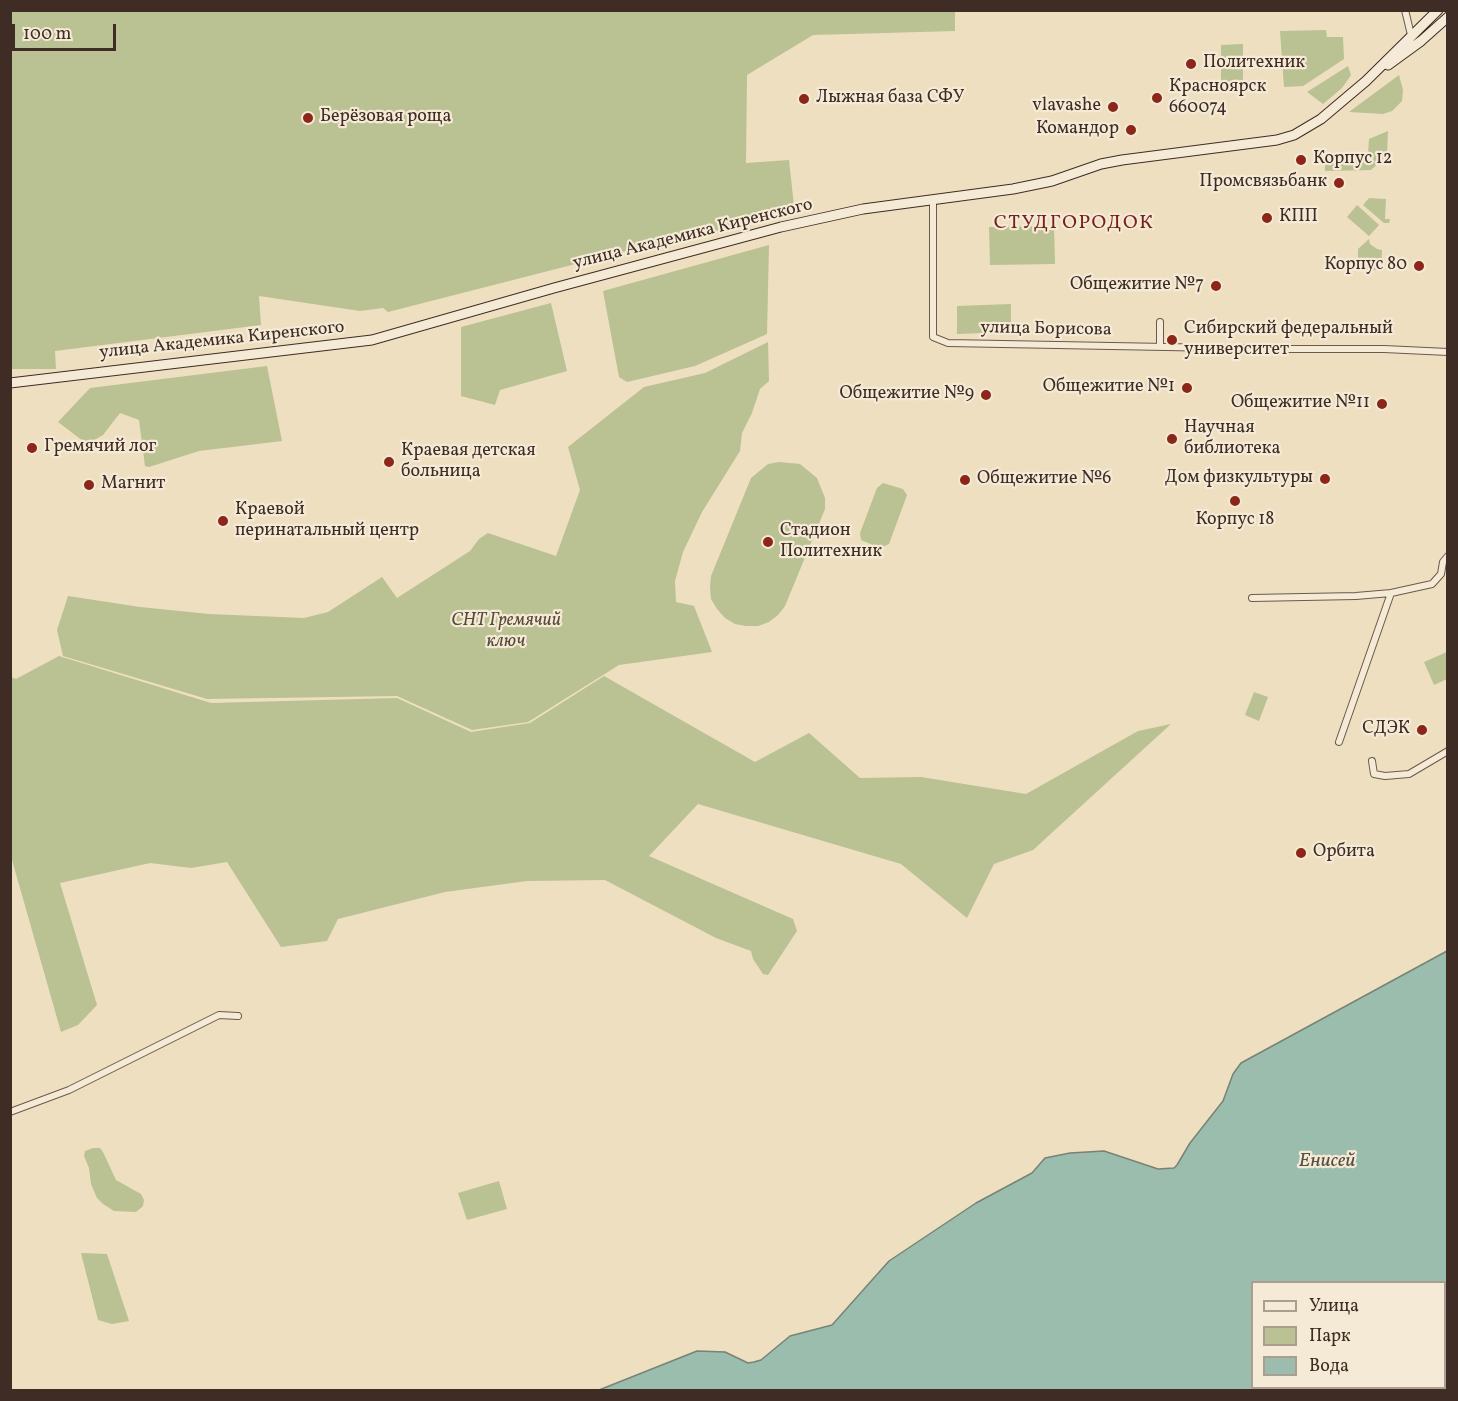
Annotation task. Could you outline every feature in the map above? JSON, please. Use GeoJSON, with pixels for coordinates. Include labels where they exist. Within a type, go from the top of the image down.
{"type":"FeatureCollection","features":[{"type":"Feature","properties":{"kind":"main road","name":"улица Академика Киренского"},"geometry":{"type":"LineString","coordinates":[[1366,81],[1438,10]]}},
{"type":"Feature","properties":{"kind":"main road","name":"улица Академика Киренского"},"geometry":{"type":"LineString","coordinates":[[10,382],[372,340],[781,227],[863,209],[1013,189],[1052,181],[1101,164],[1122,160],[1277,140],[1294,135],[1322,119],[1366,81],[1421,41],[1448,17]]}},
{"type":"Feature","properties":{"kind":"street"},"geometry":{"type":"LineString","coordinates":[[1406,10],[1411,35]]}},
{"type":"Feature","properties":{"kind":"street","name":"улица Борисова"},"geometry":{"type":"LineString","coordinates":[[933,199],[933,338],[948,343],[1383,349],[1448,352]]}},
{"type":"Feature","properties":{"kind":"street"},"geometry":{"type":"LineString","coordinates":[[1160,321],[1160,347]]}},
{"type":"Feature","properties":{"kind":"street"},"geometry":{"type":"LineString","coordinates":[[1252,598],[1391,593],[1432,584],[1441,574],[1443,562],[1448,556]]}},
{"type":"Feature","properties":{"kind":"street"},"geometry":{"type":"LineString","coordinates":[[1339,742],[1391,593]]}},
{"type":"Feature","properties":{"kind":"street"},"geometry":{"type":"LineString","coordinates":[[1372,761],[1374,774],[1385,776],[1409,774],[1448,751]]}},
{"type":"Feature","properties":{"kind":"street"},"geometry":{"type":"LineString","coordinates":[[10,1112],[69,1090],[219,1015],[238,1016]]}},
{"type":"Feature","properties":{"kind":"green space"},"geometry":{"type":"Polygon","coordinates":[[[11,11],[955,11],[955,31],[813,35],[747,75],[746,163],[789,160],[795,215],[642,247],[388,312],[383,308],[360,311],[259,296],[261,325],[55,351],[56,369],[11,369],[11,11]]]}},
{"type":"Feature","properties":{"kind":"green space"},"geometry":{"type":"Polygon","coordinates":[[[1326,30],[1327,37],[1343,37],[1344,59],[1303,86],[1284,87],[1280,31],[1326,30]]]}},
{"type":"Feature","properties":{"kind":"green space"},"geometry":{"type":"Polygon","coordinates":[[[1243,44],[1243,85],[1221,86],[1221,45],[1243,44]]]}},
{"type":"Feature","properties":{"kind":"green space"},"geometry":{"type":"Polygon","coordinates":[[[1348,66],[1351,75],[1342,88],[1323,104],[1307,92],[1348,66]]]}},
{"type":"Feature","properties":{"kind":"green space"},"geometry":{"type":"Polygon","coordinates":[[[1399,75],[1403,90],[1402,101],[1392,111],[1383,114],[1349,112],[1399,75]]]}},
{"type":"Feature","properties":{"kind":"green space"},"geometry":{"type":"Polygon","coordinates":[[[1388,131],[1387,155],[1371,170],[1325,171],[1325,155],[1368,154],[1369,139],[1388,131]]]}},
{"type":"Feature","properties":{"kind":"green space"},"geometry":{"type":"Polygon","coordinates":[[[1369,198],[1386,199],[1385,219],[1390,219],[1389,223],[1384,223],[1363,205],[1369,198]]]}},
{"type":"Feature","properties":{"kind":"green space"},"geometry":{"type":"Polygon","coordinates":[[[1357,205],[1379,225],[1369,236],[1347,217],[1357,205]]]}},
{"type":"Feature","properties":{"kind":"green space"},"geometry":{"type":"Polygon","coordinates":[[[1054,226],[1055,264],[990,265],[989,227],[1054,226]]]}},
{"type":"Feature","properties":{"kind":"green space"},"geometry":{"type":"Polygon","coordinates":[[[1369,239],[1370,244],[1382,250],[1381,270],[1358,270],[1358,267],[1363,267],[1363,258],[1358,258],[1358,249],[1369,239]]]}},
{"type":"Feature","properties":{"kind":"green space"},"geometry":{"type":"Polygon","coordinates":[[[769,245],[767,334],[695,366],[627,382],[619,377],[603,291],[769,245]]]}},
{"type":"Feature","properties":{"kind":"green space"},"geometry":{"type":"Polygon","coordinates":[[[551,303],[567,371],[500,390],[495,405],[461,396],[461,327],[551,303]]]}},
{"type":"Feature","properties":{"kind":"green space"},"geometry":{"type":"Polygon","coordinates":[[[1011,304],[1011,332],[957,334],[957,306],[1011,304]]]}},
{"type":"Feature","properties":{"kind":"green space","name":"СНТ Гремячий ключ"},"geometry":{"type":"Polygon","coordinates":[[[768,342],[769,381],[760,389],[742,433],[740,451],[702,512],[683,552],[675,581],[676,602],[694,606],[712,652],[619,665],[528,722],[472,730],[397,696],[207,699],[63,656],[57,630],[68,596],[209,614],[304,618],[328,612],[382,577],[397,598],[470,551],[479,539],[488,533],[556,556],[580,490],[568,447],[644,387],[705,373],[768,342]]]}},
{"type":"Feature","properties":{"kind":"green space"},"geometry":{"type":"Polygon","coordinates":[[[267,366],[282,441],[199,451],[149,467],[145,466],[139,420],[120,413],[103,435],[87,444],[58,422],[90,388],[267,366]]]}},
{"type":"Feature","properties":{"kind":"green space","name":"Стадион Политехник"},"geometry":{"type":"Polygon","coordinates":[[[779,462],[800,464],[817,478],[825,498],[825,509],[785,606],[778,615],[758,626],[735,624],[725,618],[711,599],[711,576],[751,478],[768,464],[779,462]]]}},
{"type":"Feature","properties":{"kind":"green space"},"geometry":{"type":"Polygon","coordinates":[[[883,483],[903,489],[907,495],[889,544],[880,548],[861,540],[860,533],[877,488],[883,483]]]}},
{"type":"Feature","properties":{"kind":"green space"},"geometry":{"type":"Polygon","coordinates":[[[1447,652],[1447,679],[1434,685],[1424,662],[1447,652]]]}},
{"type":"Feature","properties":{"kind":"green space"},"geometry":{"type":"Polygon","coordinates":[[[59,656],[211,703],[397,698],[471,732],[530,723],[604,676],[755,762],[809,733],[860,778],[921,777],[1026,794],[1138,731],[1171,724],[1033,850],[994,864],[967,918],[901,864],[698,804],[649,856],[793,919],[797,931],[768,975],[763,974],[753,959],[751,951],[716,938],[605,880],[527,881],[445,892],[338,919],[327,941],[281,947],[227,862],[191,868],[150,863],[60,883],[97,1005],[78,1025],[61,1032],[10,853],[11,677],[16,679],[59,656]]]}},
{"type":"Feature","properties":{"kind":"green space"},"geometry":{"type":"Polygon","coordinates":[[[1254,692],[1268,697],[1259,721],[1245,715],[1254,692]]]}},
{"type":"Feature","properties":{"kind":"green space"},"geometry":{"type":"Polygon","coordinates":[[[100,1148],[103,1152],[116,1180],[141,1194],[144,1200],[143,1206],[136,1212],[114,1211],[97,1198],[84,1156],[85,1151],[100,1148]]]}},
{"type":"Feature","properties":{"kind":"green space"},"geometry":{"type":"Polygon","coordinates":[[[499,1181],[507,1209],[467,1220],[458,1193],[499,1181]]]}},
{"type":"Feature","properties":{"kind":"green space"},"geometry":{"type":"Polygon","coordinates":[[[81,1253],[107,1254],[129,1321],[112,1324],[98,1320],[81,1253]]]}},
{"type":"Feature","properties":{"kind":"water","name":"Енисей"},"geometry":{"type":"Polygon","coordinates":[[[1447,951],[1447,1390],[599,1390],[697,1351],[725,1352],[748,1363],[754,1362],[761,1360],[790,1336],[832,1325],[889,1261],[976,1203],[1032,1173],[1045,1158],[1070,1153],[1104,1151],[1158,1169],[1174,1168],[1190,1143],[1223,1101],[1233,1074],[1241,1063],[1447,951]]]}},
{"type":"Feature","properties":{"kind":"place","name":"Политехник"},"geometry":{"type":"Point","coordinates":[1191,64]}},
{"type":"Feature","properties":{"kind":"place","name":"Красноярск 660074"},"geometry":{"type":"Point","coordinates":[1157,98]}},
{"type":"Feature","properties":{"kind":"place","name":"Лыжная база СФУ"},"geometry":{"type":"Point","coordinates":[804,99]}},
{"type":"Feature","properties":{"kind":"place","name":"vlavashe"},"geometry":{"type":"Point","coordinates":[1113,107]}},
{"type":"Feature","properties":{"kind":"place","name":"Берёзовая роща"},"geometry":{"type":"Point","coordinates":[308,118]}},
{"type":"Feature","properties":{"kind":"place","name":"Командор"},"geometry":{"type":"Point","coordinates":[1131,130]}},
{"type":"Feature","properties":{"kind":"place","name":"Корпус 12"},"geometry":{"type":"Point","coordinates":[1301,160]}},
{"type":"Feature","properties":{"kind":"place","name":"Промсвязьбанк"},"geometry":{"type":"Point","coordinates":[1339,183]}},
{"type":"Feature","properties":{"kind":"place","name":"КПП"},"geometry":{"type":"Point","coordinates":[1267,218]}},
{"type":"Feature","properties":{"kind":"place","name":"Корпус 80"},"geometry":{"type":"Point","coordinates":[1419,266]}},
{"type":"Feature","properties":{"kind":"place","name":"Общежитие №7"},"geometry":{"type":"Point","coordinates":[1216,286]}},
{"type":"Feature","properties":{"kind":"place","name":"Сибирский федеральный университет"},"geometry":{"type":"Point","coordinates":[1172,340]}},
{"type":"Feature","properties":{"kind":"place","name":"Общежитие №1"},"geometry":{"type":"Point","coordinates":[1187,388]}},
{"type":"Feature","properties":{"kind":"place","name":"Общежитие №9"},"geometry":{"type":"Point","coordinates":[986,395]}},
{"type":"Feature","properties":{"kind":"place","name":"Общежитие №11"},"geometry":{"type":"Point","coordinates":[1382,404]}},
{"type":"Feature","properties":{"kind":"place","name":"Научная библиотека"},"geometry":{"type":"Point","coordinates":[1172,439]}},
{"type":"Feature","properties":{"kind":"place","name":"Гремячий лог"},"geometry":{"type":"Point","coordinates":[32,448]}},
{"type":"Feature","properties":{"kind":"place","name":"Краевая детская больница"},"geometry":{"type":"Point","coordinates":[389,462]}},
{"type":"Feature","properties":{"kind":"place","name":"Дом физкультуры"},"geometry":{"type":"Point","coordinates":[1325,479]}},
{"type":"Feature","properties":{"kind":"place","name":"Общежитие №6"},"geometry":{"type":"Point","coordinates":[965,480]}},
{"type":"Feature","properties":{"kind":"place","name":"Магнит"},"geometry":{"type":"Point","coordinates":[89,485]}},
{"type":"Feature","properties":{"kind":"place","name":"Корпус 18"},"geometry":{"type":"Point","coordinates":[1235,501]}},
{"type":"Feature","properties":{"kind":"place","name":"Краевой перинатальный центр"},"geometry":{"type":"Point","coordinates":[223,521]}},
{"type":"Feature","properties":{"kind":"place","name":"Стадион Политехник"},"geometry":{"type":"Point","coordinates":[768,542]}},
{"type":"Feature","properties":{"kind":"place","name":"СДЭК"},"geometry":{"type":"Point","coordinates":[1422,730]}},
{"type":"Feature","properties":{"kind":"place","name":"Орбита"},"geometry":{"type":"Point","coordinates":[1301,853]}},
{"type":"Feature","properties":{"kind":"district","name":"СТУДГОРОДОК"},"geometry":{"type":"Point","coordinates":[1074,224]}}]}
